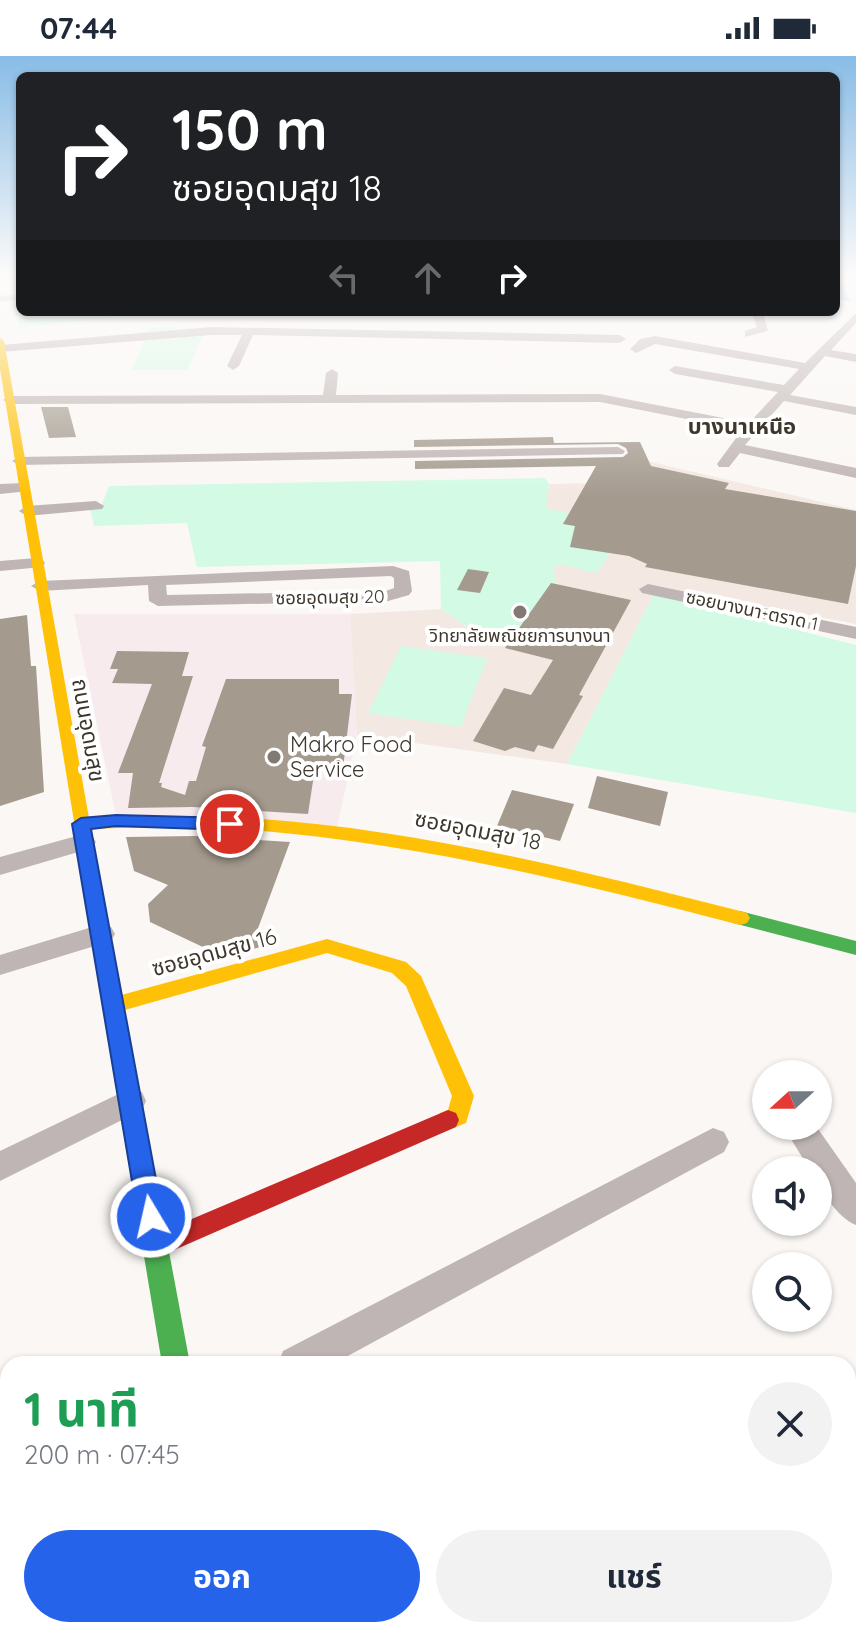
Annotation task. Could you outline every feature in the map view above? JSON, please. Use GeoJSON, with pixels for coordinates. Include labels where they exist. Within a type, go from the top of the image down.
{"type":"FeatureCollection","features":[{"type":"Feature","properties":{"kind":"main road","name":"ถนนอุดมสุข"},"geometry":{"type":"LineString","coordinates":[[2,350],[82,833],[175,1356]]}},
{"type":"Feature","properties":{"kind":"main road","name":"ซอยอุดมสุข 18"},"geometry":{"type":"LineString","coordinates":[[82,833],[116,821],[262,825],[394,839],[560,871],[856,948]]}},
{"type":"Feature","properties":{"kind":"main road","name":"ซอยอุดมสุข 16"},"geometry":{"type":"LineString","coordinates":[[114,1005],[327,946],[399,967],[414,982],[463,1096],[458,1116],[156,1246]]}},
{"type":"Feature","properties":{"kind":"street"},"geometry":{"type":"LineString","coordinates":[[233,366],[239,350]]}},
{"type":"Feature","properties":{"kind":"street"},"geometry":{"type":"LineString","coordinates":[[710,350],[807,367]]}},
{"type":"Feature","properties":{"kind":"street"},"geometry":{"type":"LineString","coordinates":[[724,464],[823,352],[856,358]]}},
{"type":"Feature","properties":{"kind":"street"},"geometry":{"type":"LineString","coordinates":[[675,370],[856,411]]}},
{"type":"Feature","properties":{"kind":"street"},"geometry":{"type":"LineString","coordinates":[[329,398],[332,373]]}},
{"type":"Feature","properties":{"kind":"street"},"geometry":{"type":"LineString","coordinates":[[431,380],[432,398]]}},
{"type":"Feature","properties":{"kind":"street"},"geometry":{"type":"LineString","coordinates":[[10,400],[221,393],[329,398],[373,393],[432,398],[600,398],[753,428]]}},
{"type":"Feature","properties":{"kind":"street"},"geometry":{"type":"LineString","coordinates":[[556,436],[564,452]]}},
{"type":"Feature","properties":{"kind":"street"},"geometry":{"type":"LineString","coordinates":[[376,447],[479,437]]}},
{"type":"Feature","properties":{"kind":"street"},"geometry":{"type":"LineString","coordinates":[[104,462],[115,449],[133,444],[618,451]]}},
{"type":"Feature","properties":{"kind":"street"},"geometry":{"type":"LineString","coordinates":[[20,464],[376,462],[376,447]]}},
{"type":"Feature","properties":{"kind":"street"},"geometry":{"type":"LineString","coordinates":[[737,448],[856,473]]}},
{"type":"Feature","properties":{"kind":"street"},"geometry":{"type":"LineString","coordinates":[[0,489],[24,488]]}},
{"type":"Feature","properties":{"kind":"street"},"geometry":{"type":"LineString","coordinates":[[27,511],[96,506]]}},
{"type":"Feature","properties":{"kind":"street"},"geometry":{"type":"LineString","coordinates":[[0,566],[36,563]]}},
{"type":"Feature","properties":{"kind":"street","name":"ซอยอุดมสุข 20"},"geometry":{"type":"LineString","coordinates":[[40,586],[157,579],[399,571],[403,575],[403,591],[388,596],[158,601],[157,579]]}},
{"type":"Feature","properties":{"kind":"street","name":"ซอยบางนา-ตราด 1"},"geometry":{"type":"LineString","coordinates":[[648,589],[856,633]]}},
{"type":"Feature","properties":{"kind":"street"},"geometry":{"type":"LineString","coordinates":[[0,866],[82,833]]}},
{"type":"Feature","properties":{"kind":"street"},"geometry":{"type":"LineString","coordinates":[[0,965],[102,934]]}},
{"type":"Feature","properties":{"kind":"street"},"geometry":{"type":"LineString","coordinates":[[0,1167],[131,1101]]}},
{"type":"Feature","properties":{"kind":"street"},"geometry":{"type":"LineString","coordinates":[[808,1140],[856,1210]]}},
{"type":"Feature","properties":{"kind":"street"},"geometry":{"type":"LineString","coordinates":[[311,1356],[713,1142]]}},
{"type":"Feature","properties":{"kind":"shaded area","name":"วิทยาลัยพณิชยการบางนา"},"geometry":{"type":"Polygon","coordinates":[[[639,459],[856,510],[856,624],[647,584],[654,594],[567,764],[357,735],[350,614],[441,609],[441,563],[538,563],[549,484],[596,483],[639,459]]]}},
{"type":"Feature","properties":{"kind":"shaded area"},"geometry":{"type":"Polygon","coordinates":[[[74,614],[350,614],[357,735],[337,827],[116,816],[74,614]]]}},
{"type":"Feature","properties":{"kind":"green space"},"geometry":{"type":"Polygon","coordinates":[[[140,350],[197,350],[187,370],[132,370],[140,350]]]}},
{"type":"Feature","properties":{"kind":"green space"},"geometry":{"type":"Polygon","coordinates":[[[545,478],[549,484],[546,508],[619,525],[618,541],[597,573],[559,564],[553,569],[558,588],[523,641],[480,636],[441,609],[440,561],[197,567],[187,523],[94,526],[89,504],[102,504],[109,486],[545,478]]]}},
{"type":"Feature","properties":{"kind":"green space"},"geometry":{"type":"Polygon","coordinates":[[[654,594],[856,645],[856,813],[567,764],[654,594]]]}},
{"type":"Feature","properties":{"kind":"green space"},"geometry":{"type":"Polygon","coordinates":[[[401,646],[487,658],[461,727],[368,713],[401,646]]]}},
{"type":"Feature","properties":{"kind":"building"},"geometry":{"type":"Polygon","coordinates":[[[41,407],[68,407],[76,437],[49,438],[41,407]]]}},
{"type":"Feature","properties":{"kind":"building"},"geometry":{"type":"Polygon","coordinates":[[[553,437],[554,443],[640,442],[651,466],[729,483],[725,489],[856,511],[856,566],[848,604],[645,567],[647,564],[629,556],[570,547],[575,526],[563,524],[596,466],[415,469],[415,461],[623,457],[628,453],[618,444],[414,447],[414,440],[553,437]]]}},
{"type":"Feature","properties":{"kind":"building"},"geometry":{"type":"Polygon","coordinates":[[[468,569],[489,572],[480,593],[457,590],[468,569]]]}},
{"type":"Feature","properties":{"kind":"building"},"geometry":{"type":"Polygon","coordinates":[[[551,583],[631,600],[553,749],[538,745],[534,752],[515,747],[505,751],[473,741],[504,688],[531,695],[553,660],[505,648],[551,583]]]}},
{"type":"Feature","properties":{"kind":"building"},"geometry":{"type":"Polygon","coordinates":[[[27,615],[31,666],[36,666],[44,792],[0,806],[0,619],[27,615]]]}},
{"type":"Feature","properties":{"kind":"building","name":"Makro Food Service"},"geometry":{"type":"Polygon","coordinates":[[[117,651],[189,652],[182,676],[193,676],[159,783],[162,783],[161,787],[185,795],[189,781],[196,781],[206,747],[202,746],[226,679],[339,679],[339,694],[352,694],[343,768],[315,768],[308,814],[192,807],[128,808],[133,773],[118,773],[152,684],[112,683],[118,669],[110,669],[117,651]]]}},
{"type":"Feature","properties":{"kind":"building"},"geometry":{"type":"Polygon","coordinates":[[[597,776],[668,792],[660,826],[588,808],[597,776]]]}},
{"type":"Feature","properties":{"kind":"building"},"geometry":{"type":"Polygon","coordinates":[[[512,790],[574,804],[560,841],[497,826],[512,790]]]}},
{"type":"Feature","properties":{"kind":"building"},"geometry":{"type":"Polygon","coordinates":[[[195,836],[290,842],[257,931],[271,938],[264,946],[224,957],[150,922],[148,904],[168,885],[134,871],[126,837],[195,836]]]}},
{"type":"Feature","properties":{"kind":"traffic: fast"},"geometry":{"type":"LineString","coordinates":[[740,918],[856,948]]}},
{"type":"Feature","properties":{"kind":"traffic: fast"},"geometry":{"type":"LineString","coordinates":[[104,957],[175,1356]]}},
{"type":"Feature","properties":{"kind":"traffic: slow"},"geometry":{"type":"LineString","coordinates":[[1,350],[104,957]]}},
{"type":"Feature","properties":{"kind":"traffic: slow"},"geometry":{"type":"LineString","coordinates":[[81,824],[164,821],[248,824],[331,832],[496,860],[740,918]]}},
{"type":"Feature","properties":{"kind":"traffic: slow"},"geometry":{"type":"LineString","coordinates":[[114,1005],[327,946],[399,967],[414,982],[463,1096],[458,1116],[448,1120]]}},
{"type":"Feature","properties":{"kind":"traffic: jam"},"geometry":{"type":"LineString","coordinates":[[156,1246],[448,1120]]}},
{"type":"Feature","properties":{"kind":"place","name":"วิทยาลัยพณิชยการบางนา"},"geometry":{"type":"Point","coordinates":[520,612]}},
{"type":"Feature","properties":{"kind":"place","name":"Makro Food Service"},"geometry":{"type":"Point","coordinates":[274,757]}},
{"type":"Feature","properties":{"kind":"district","name":"บางนาเหนือ"},"geometry":{"type":"Point","coordinates":[742,426]}},
{"type":"Feature","properties":{"kind":"route"},"geometry":{"type":"LineString","coordinates":[[151,1217],[81,824],[116,821],[230,824]]}}]}
